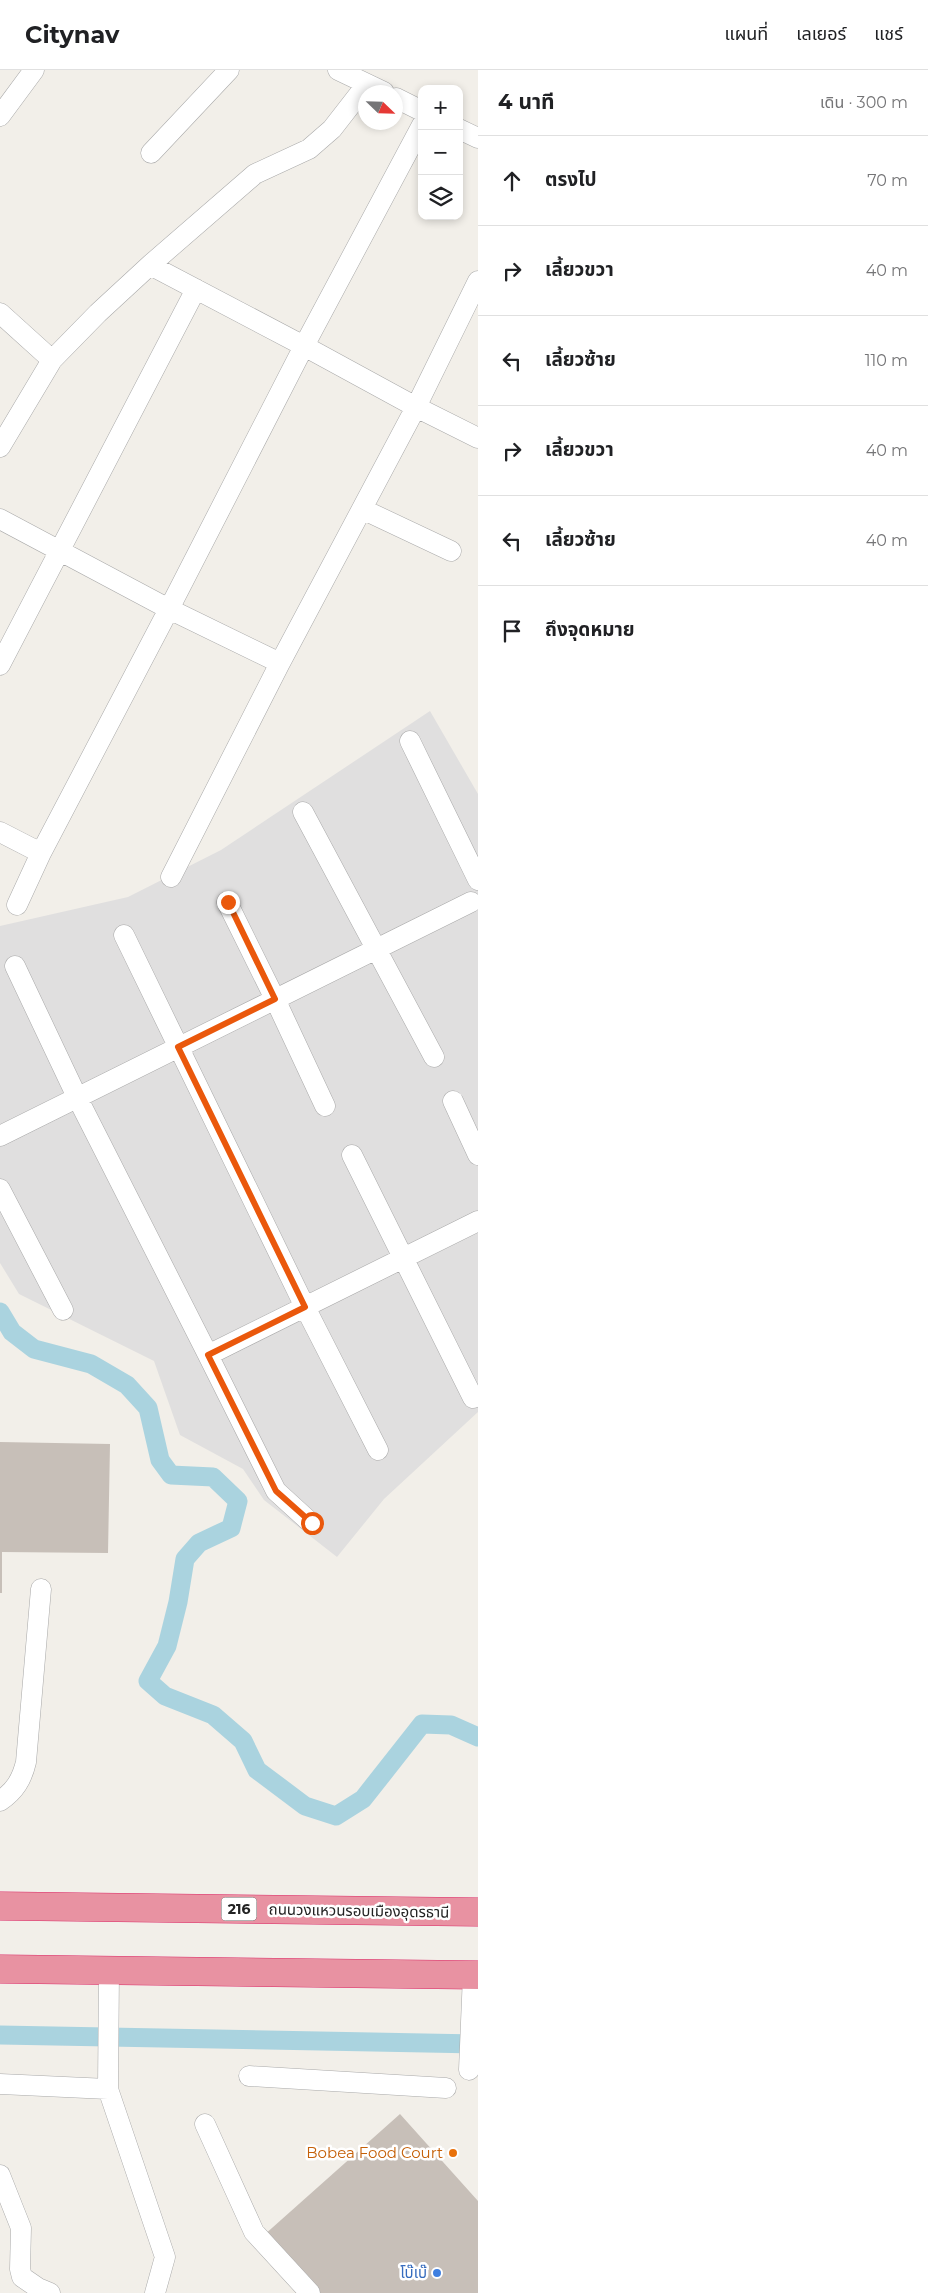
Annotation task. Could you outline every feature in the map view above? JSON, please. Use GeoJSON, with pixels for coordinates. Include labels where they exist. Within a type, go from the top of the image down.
{"type":"FeatureCollection","features":[{"type":"Feature","properties":{"kind":"highway","name":"ถนนวงแหวนรอบเมืองอุดรธานี"},"geometry":{"type":"LineString","coordinates":[[0,1906],[478,1912]]}},
{"type":"Feature","properties":{"kind":"highway"},"geometry":{"type":"LineString","coordinates":[[0,1969],[476,1975]]}},
{"type":"Feature","properties":{"kind":"street"},"geometry":{"type":"LineString","coordinates":[[0,116],[34,70]]}},
{"type":"Feature","properties":{"kind":"street"},"geometry":{"type":"LineString","coordinates":[[151,153],[229,70]]}},
{"type":"Feature","properties":{"kind":"street"},"geometry":{"type":"LineString","coordinates":[[338,70],[370,85]]}},
{"type":"Feature","properties":{"kind":"street"},"geometry":{"type":"LineString","coordinates":[[403,102],[418,109]]}},
{"type":"Feature","properties":{"kind":"street"},"geometry":{"type":"LineString","coordinates":[[0,447],[52,360],[98,313],[255,174],[310,149],[358,105]]}},
{"type":"Feature","properties":{"kind":"street"},"geometry":{"type":"LineString","coordinates":[[17,905],[41,853],[304,346],[419,130]]}},
{"type":"Feature","properties":{"kind":"street"},"geometry":{"type":"LineString","coordinates":[[461,130],[478,138]]}},
{"type":"Feature","properties":{"kind":"street"},"geometry":{"type":"LineString","coordinates":[[150,265],[416,407],[478,438]]}},
{"type":"Feature","properties":{"kind":"street"},"geometry":{"type":"LineString","coordinates":[[171,877],[280,663],[416,407],[478,281]]}},
{"type":"Feature","properties":{"kind":"street"},"geometry":{"type":"LineString","coordinates":[[0,665],[196,289]]}},
{"type":"Feature","properties":{"kind":"street"},"geometry":{"type":"LineString","coordinates":[[0,313],[52,360]]}},
{"type":"Feature","properties":{"kind":"street"},"geometry":{"type":"LineString","coordinates":[[362,509],[451,551]]}},
{"type":"Feature","properties":{"kind":"street"},"geometry":{"type":"LineString","coordinates":[[0,519],[169,609],[280,663]]}},
{"type":"Feature","properties":{"kind":"street"},"geometry":{"type":"LineString","coordinates":[[410,742],[478,880]]}},
{"type":"Feature","properties":{"kind":"street"},"geometry":{"type":"LineString","coordinates":[[303,812],[434,1057]]}},
{"type":"Feature","properties":{"kind":"street"},"geometry":{"type":"LineString","coordinates":[[0,832],[41,853]]}},
{"type":"Feature","properties":{"kind":"street"},"geometry":{"type":"LineString","coordinates":[[0,1136],[375,949],[476,901]]}},
{"type":"Feature","properties":{"kind":"street"},"geometry":{"type":"LineString","coordinates":[[228,902],[325,1106]]}},
{"type":"Feature","properties":{"kind":"street"},"geometry":{"type":"LineString","coordinates":[[124,935],[305,1307],[378,1450]]}},
{"type":"Feature","properties":{"kind":"street"},"geometry":{"type":"LineString","coordinates":[[14,966],[77,1098],[276,1491],[312,1523]]}},
{"type":"Feature","properties":{"kind":"street"},"geometry":{"type":"LineString","coordinates":[[453,1101],[478,1155]]}},
{"type":"Feature","properties":{"kind":"street"},"geometry":{"type":"LineString","coordinates":[[352,1155],[473,1398]]}},
{"type":"Feature","properties":{"kind":"street"},"geometry":{"type":"LineString","coordinates":[[0,1189],[63,1310]]}},
{"type":"Feature","properties":{"kind":"street"},"geometry":{"type":"LineString","coordinates":[[208,1355],[478,1221]]}},
{"type":"Feature","properties":{"kind":"street"},"geometry":{"type":"LineString","coordinates":[[0,1801],[17,1786],[23,1776],[26,1762],[41,1589]]}},
{"type":"Feature","properties":{"kind":"street"},"geometry":{"type":"LineString","coordinates":[[109,1970],[108,2088],[165,2257],[156,2293]]}},
{"type":"Feature","properties":{"kind":"street"},"geometry":{"type":"LineString","coordinates":[[469,2070],[476,1975]]}},
{"type":"Feature","properties":{"kind":"street"},"geometry":{"type":"LineString","coordinates":[[249,2076],[446,2088]]}},
{"type":"Feature","properties":{"kind":"street"},"geometry":{"type":"LineString","coordinates":[[0,2084],[108,2088]]}},
{"type":"Feature","properties":{"kind":"street"},"geometry":{"type":"LineString","coordinates":[[205,2124],[254,2232],[310,2293]]}},
{"type":"Feature","properties":{"kind":"street"},"geometry":{"type":"LineString","coordinates":[[0,2175],[21,2228],[20,2269],[22,2277],[38,2288],[50,2293]]}},
{"type":"Feature","properties":{"kind":"shaded area"},"geometry":{"type":"Polygon","coordinates":[[[430,711],[478,794],[478,1412],[384,1499],[337,1557],[264,1500],[243,1469],[180,1435],[154,1361],[19,1294],[0,1263],[0,926],[128,897],[221,850],[430,711]]]}},
{"type":"Feature","properties":{"kind":"building"},"geometry":{"type":"Polygon","coordinates":[[[0,1442],[110,1444],[108,1553],[2,1552],[2,1593],[0,1593],[0,1442]]]}},
{"type":"Feature","properties":{"kind":"building"},"geometry":{"type":"Polygon","coordinates":[[[400,2114],[478,2201],[478,2293],[316,2293],[263,2236],[400,2114]]]}},
{"type":"Feature","properties":{"kind":"waterway"},"geometry":{"type":"LineString","coordinates":[[0,1312],[12,1332],[34,1349],[91,1364],[127,1385],[148,1408],[160,1460],[171,1475],[213,1477],[238,1501],[231,1528],[199,1543],[185,1559],[178,1602],[167,1646],[148,1681],[165,1696],[213,1715],[243,1741],[257,1770],[305,1806],[336,1816],[363,1799],[422,1724],[451,1725],[478,1737]]}},
{"type":"Feature","properties":{"kind":"waterway"},"geometry":{"type":"LineString","coordinates":[[0,2035],[478,2044]]}},
{"type":"Feature","properties":{"kind":"place","name":"Bobea Food Court"},"geometry":{"type":"Point","coordinates":[453,2153]}},
{"type":"Feature","properties":{"kind":"place","name":"โบ๊เบ๊"},"geometry":{"type":"Point","coordinates":[437,2273]}},
{"type":"Feature","properties":{"kind":"route"},"geometry":{"type":"LineString","coordinates":[[228,902],[275,999],[178,1047],[305,1307],[208,1355],[276,1491],[312,1523]]}}]}
